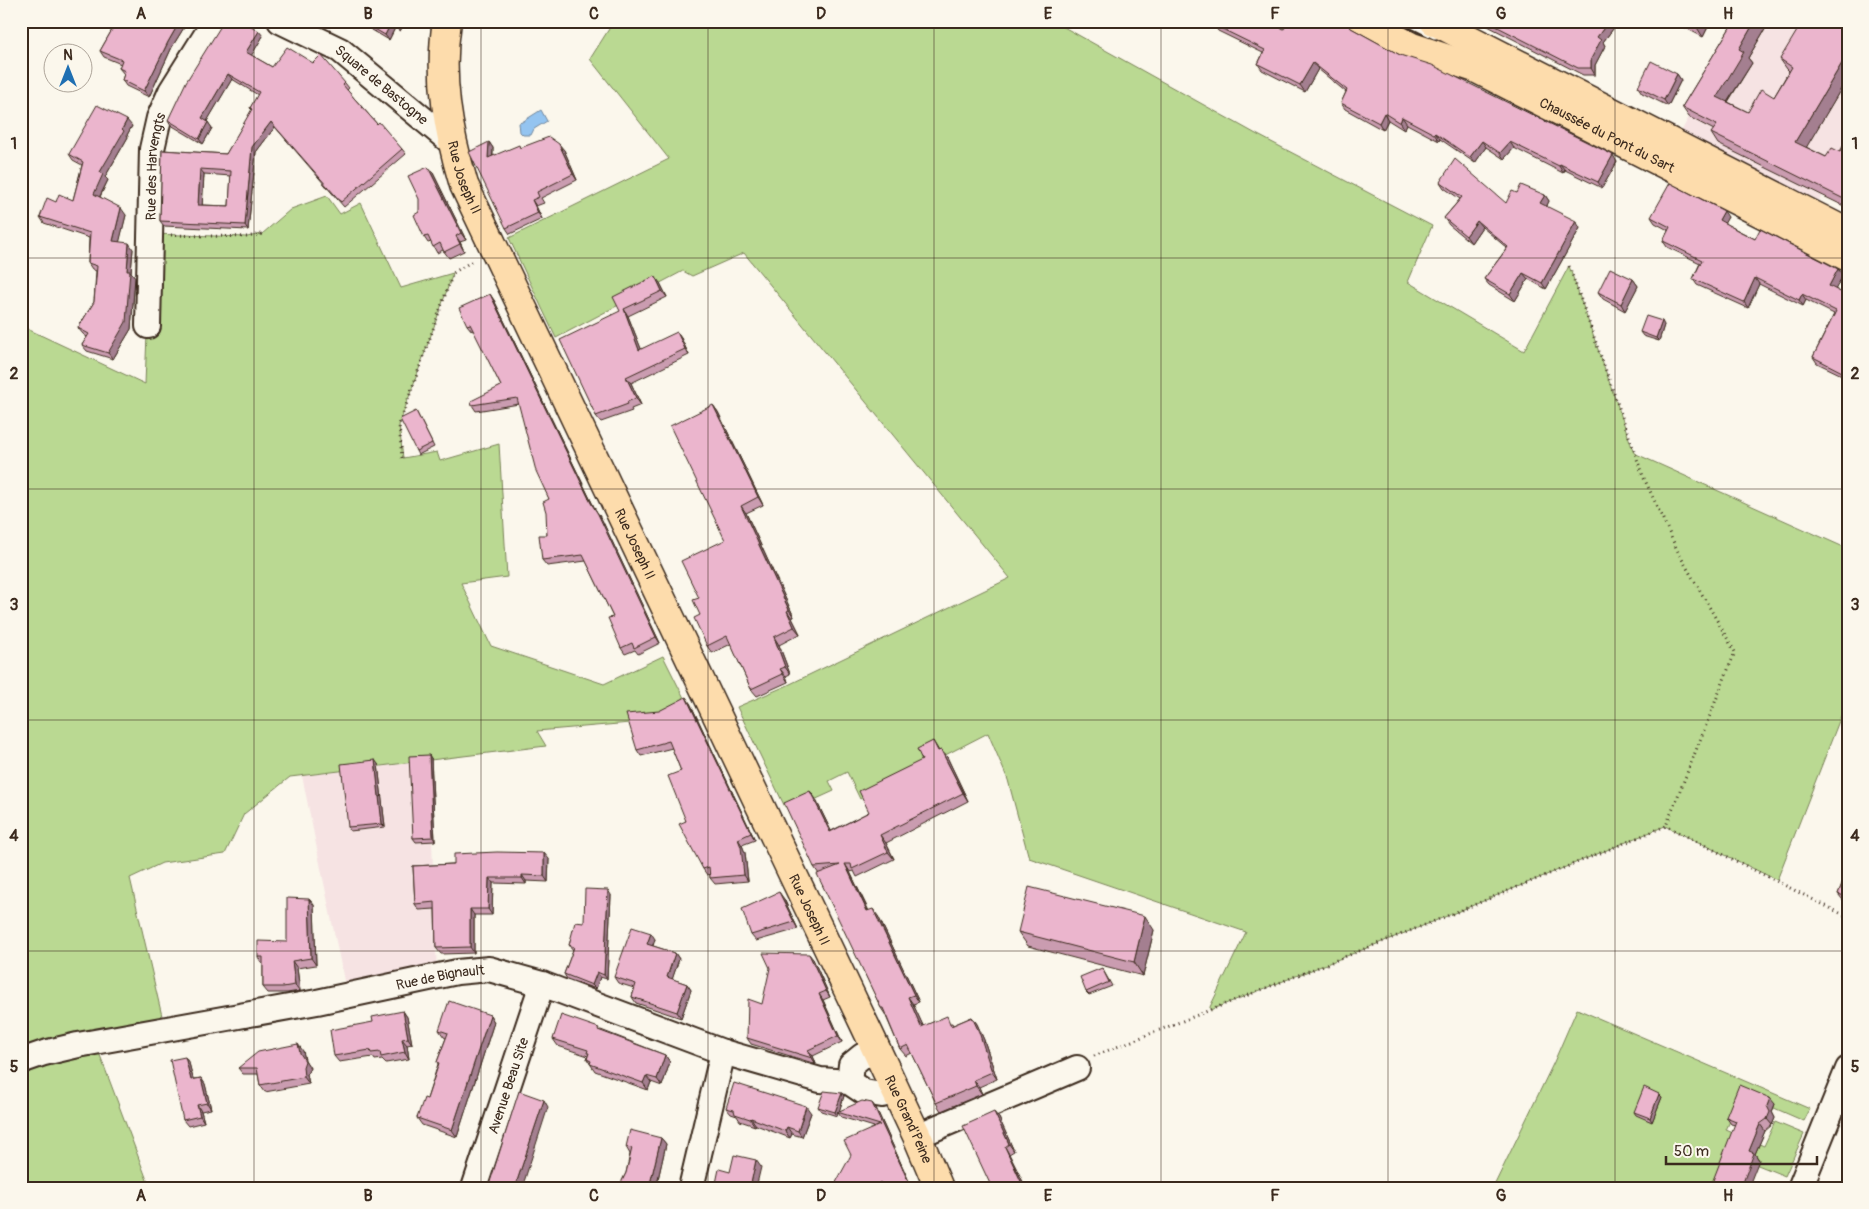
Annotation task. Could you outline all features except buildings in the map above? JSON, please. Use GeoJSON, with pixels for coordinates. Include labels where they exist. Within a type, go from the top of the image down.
{"type":"FeatureCollection","features":[{"type":"Feature","properties":{"kind":"main road","name":"Rue Joseph II"},"geometry":{"type":"LineString","coordinates":[[447,21],[443,56],[447,112],[452,143],[464,185],[878,1052]]}},
{"type":"Feature","properties":{"kind":"main road","name":"Chaussée du Pont du Sart"},"geometry":{"type":"LineString","coordinates":[[1362,21],[1412,47],[1444,33],[1848,233]]}},
{"type":"Feature","properties":{"kind":"main road","name":"Chaussée du Pont du Sart"},"geometry":{"type":"LineString","coordinates":[[1444,33],[1475,68],[1848,257]]}},
{"type":"Feature","properties":{"kind":"main road","name":"Rue Grand'Peine"},"geometry":{"type":"LineString","coordinates":[[878,1052],[939,1188]]}},
{"type":"Feature","properties":{"kind":"street","name":"Rue des Harvengts"},"geometry":{"type":"LineString","coordinates":[[148,326],[152,149],[159,118],[171,91],[215,21]]}},
{"type":"Feature","properties":{"kind":"street","name":"Square de Bastogne"},"geometry":{"type":"LineString","coordinates":[[280,21],[340,50],[452,143]]}},
{"type":"Feature","properties":{"kind":"street","name":"Rue de Bignault"},"geometry":{"type":"LineString","coordinates":[[21,1061],[70,1047],[317,1002],[457,972],[489,969],[542,984],[723,1052],[820,1080],[849,1082],[864,1092],[882,1095],[896,1091]]}},
{"type":"Feature","properties":{"kind":"street","name":"Avenue Beau Site"},"geometry":{"type":"LineString","coordinates":[[474,1188],[542,984]]}},
{"type":"Feature","properties":{"kind":"street"},"geometry":{"type":"LineString","coordinates":[[691,1188],[723,1052]]}},
{"type":"Feature","properties":{"kind":"street"},"geometry":{"type":"LineString","coordinates":[[849,1082],[851,1065],[862,1056],[878,1052]]}},
{"type":"Feature","properties":{"kind":"street"},"geometry":{"type":"LineString","coordinates":[[917,1136],[1077,1068]]}},
{"type":"Feature","properties":{"kind":"street"},"geometry":{"type":"LineString","coordinates":[[1800,1188],[1848,1069]]}},
{"type":"Feature","properties":{"kind":"lane"},"geometry":{"type":"LineString","coordinates":[[1412,21],[1444,33],[1848,245]]}},
{"type":"Feature","properties":{"kind":"path"},"geometry":{"type":"LineString","coordinates":[[151,234],[247,238],[262,234]]}},
{"type":"Feature","properties":{"kind":"path"},"geometry":{"type":"LineString","coordinates":[[402,458],[399,425],[453,274],[463,265],[495,249]]}},
{"type":"Feature","properties":{"kind":"path"},"geometry":{"type":"LineString","coordinates":[[1077,1068],[1081,1062],[1430,923],[1666,826],[1734,652],[1680,554],[1643,476],[1569,266]]}},
{"type":"Feature","properties":{"kind":"path"},"geometry":{"type":"LineString","coordinates":[[1666,826],[1848,916]]}},
{"type":"Feature","properties":{"kind":"shaded area"},"geometry":{"type":"Polygon","coordinates":[[[1750,21],[1848,21],[1848,146],[1818,203],[1681,132],[1700,96],[1750,21]]]}},
{"type":"Feature","properties":{"kind":"shaded area"},"geometry":{"type":"Polygon","coordinates":[[[429,761],[437,976],[347,995],[302,776],[429,761]]]}},
{"type":"Feature","properties":{"kind":"green space"},"geometry":{"type":"Polygon","coordinates":[[[614,21],[1053,21],[1256,134],[1432,226],[1408,282],[1524,351],[1569,266],[1634,453],[1848,549],[1848,698],[1777,880],[1665,826],[1430,923],[1210,1010],[1246,932],[1029,858],[1008,780],[988,733],[860,799],[847,772],[829,781],[834,791],[801,806],[798,801],[785,807],[737,707],[786,686],[1010,578],[744,253],[692,276],[683,271],[556,338],[509,238],[669,159],[590,59],[614,21]]]}},
{"type":"Feature","properties":{"kind":"green space"},"geometry":{"type":"Polygon","coordinates":[[[327,196],[340,214],[361,203],[401,288],[453,273],[399,425],[403,458],[437,452],[440,461],[499,444],[507,577],[461,583],[491,646],[604,684],[663,656],[688,706],[630,723],[537,731],[546,746],[290,777],[244,814],[225,854],[162,863],[130,878],[165,1029],[95,1042],[150,1188],[21,1188],[21,326],[145,384],[151,234],[247,237],[262,234],[291,209],[327,196]]]}},
{"type":"Feature","properties":{"kind":"green space"},"geometry":{"type":"Polygon","coordinates":[[[1577,1009],[1810,1109],[1804,1121],[1742,1094],[1726,1130],[1764,1146],[1775,1122],[1804,1134],[1785,1176],[1733,1155],[1720,1188],[1493,1188],[1554,1062],[1577,1009]]]}},
{"type":"Feature","properties":{"kind":"water"},"geometry":{"type":"Polygon","coordinates":[[[541,110],[547,121],[534,129],[531,135],[523,135],[520,132],[519,123],[541,110]]]}}]}
